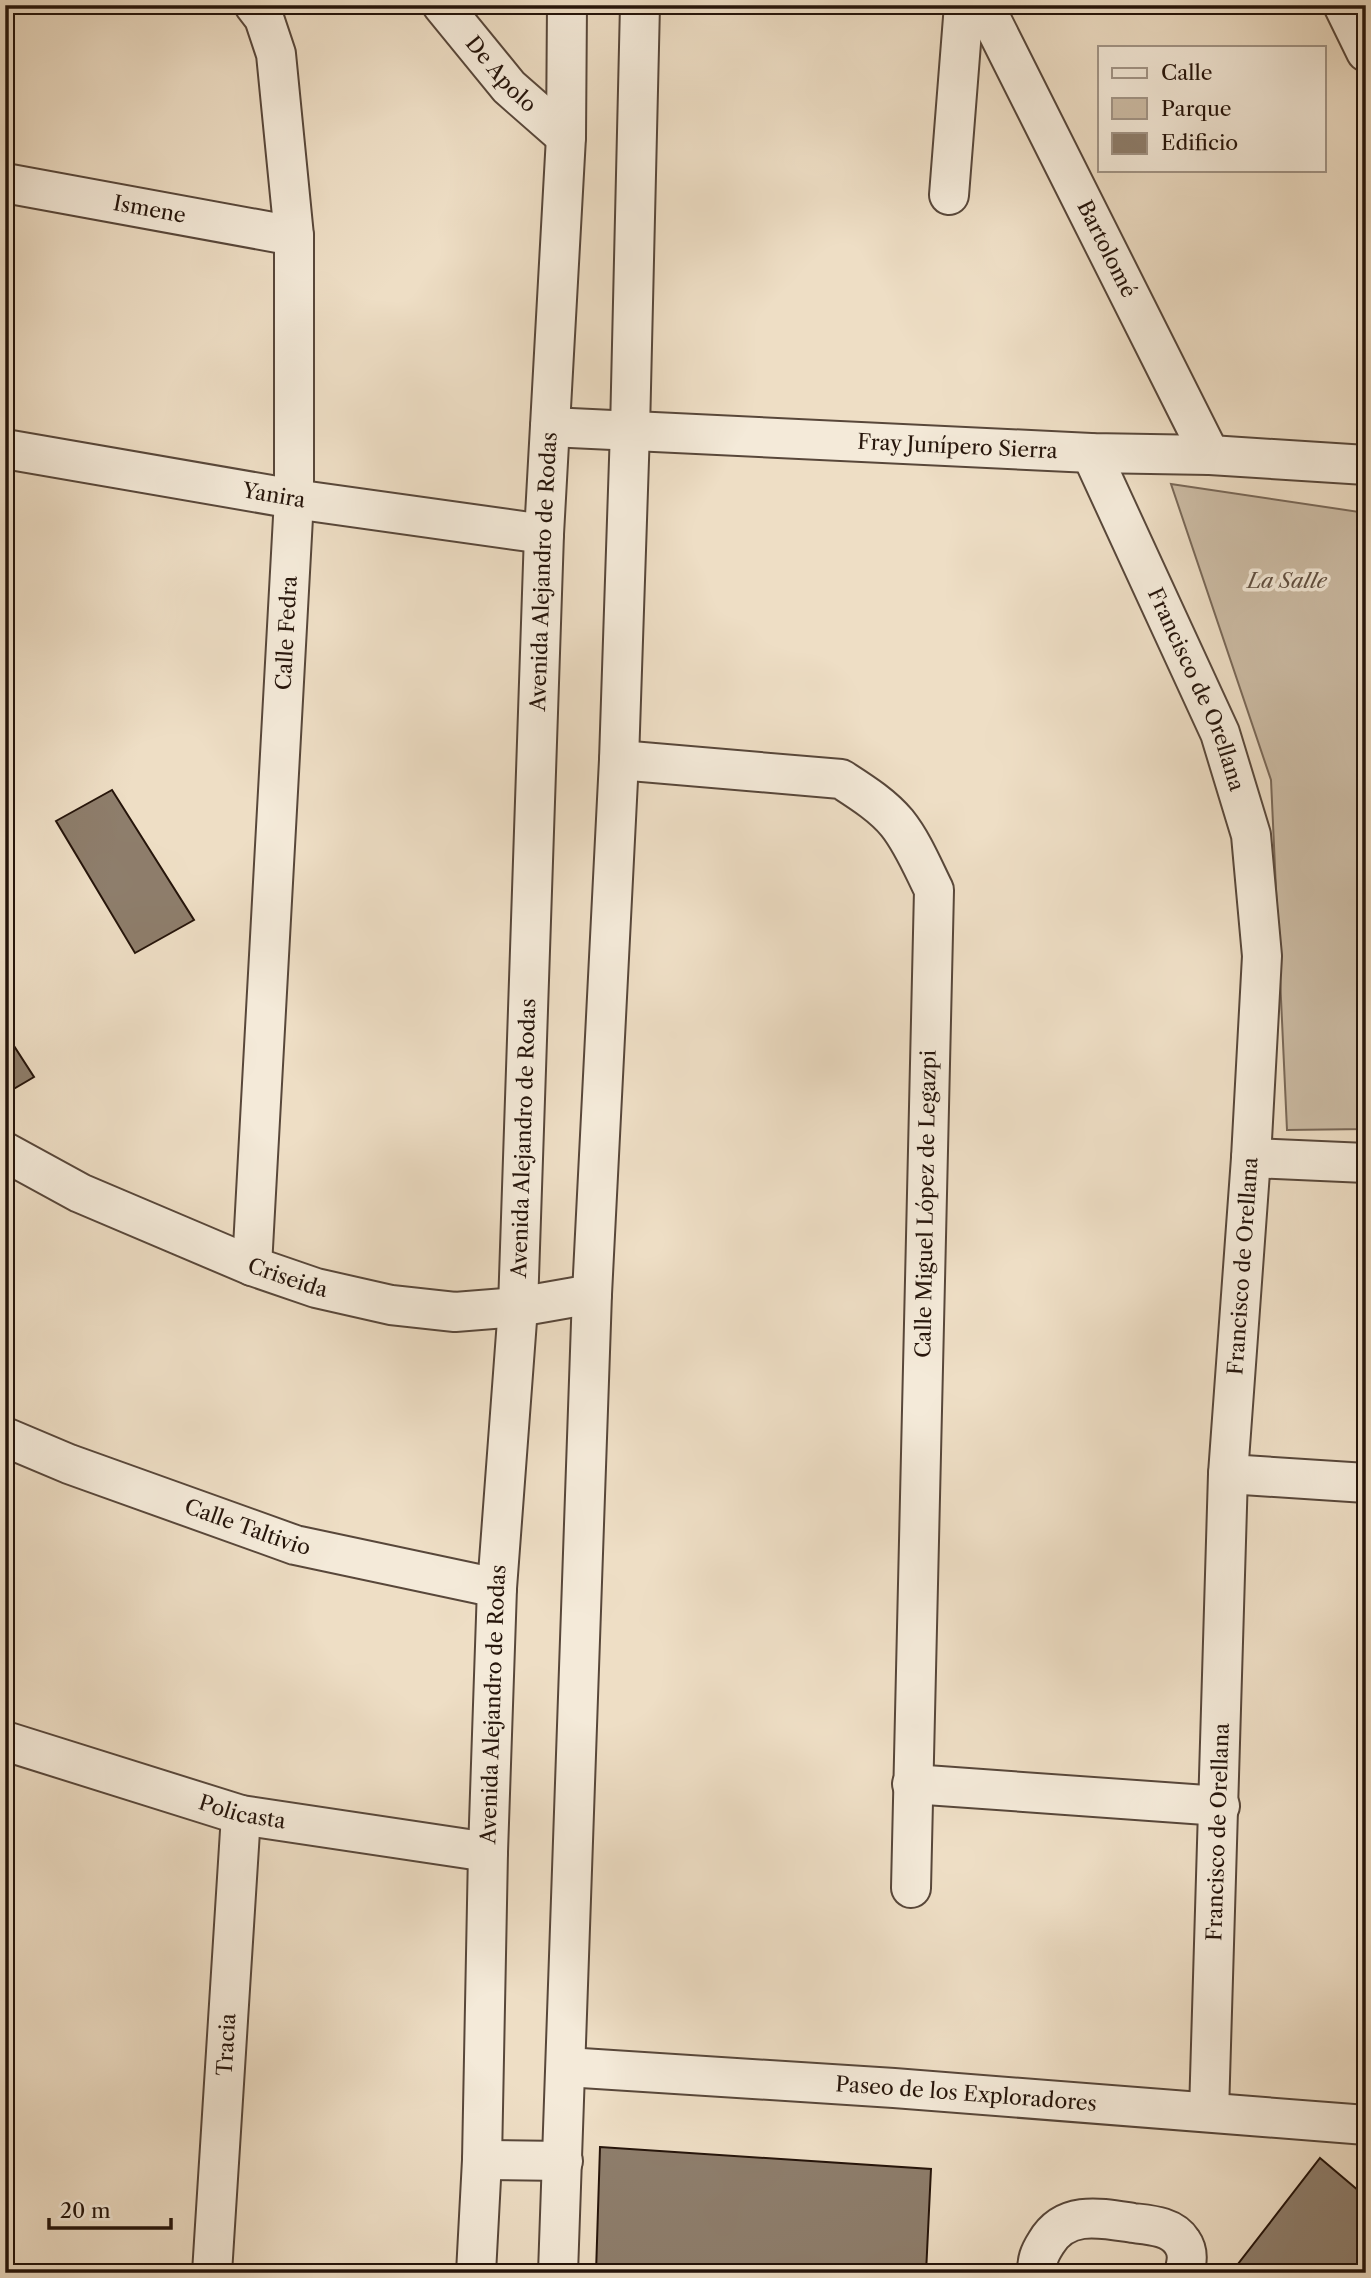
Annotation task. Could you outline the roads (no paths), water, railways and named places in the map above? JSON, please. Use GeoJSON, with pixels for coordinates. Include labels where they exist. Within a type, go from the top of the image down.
{"type":"FeatureCollection","features":[{"type":"Feature","properties":{"kind":"street","name":"Calle Fedra"},"geometry":{"type":"LineString","coordinates":[[251,1266],[294,499],[294,236],[276,54],[264,18],[254,5]]}},
{"type":"Feature","properties":{"kind":"street","name":"De Apolo"},"geometry":{"type":"LineString","coordinates":[[442,5],[509,87],[566,138]]}},
{"type":"Feature","properties":{"kind":"street","name":"Avenida Alejandro de Rodas"},"geometry":{"type":"LineString","coordinates":[[476,2273],[482,2160],[497,1588],[518,1307],[544,534],[566,138],[566,5]]}},
{"type":"Feature","properties":{"kind":"street"},"geometry":{"type":"LineString","coordinates":[[558,2273],[564,2161],[592,1294],[619,760],[640,5]]}},
{"type":"Feature","properties":{"kind":"street"},"geometry":{"type":"LineString","coordinates":[[949,195],[964,5]]}},
{"type":"Feature","properties":{"kind":"street","name":"Bartolomé"},"geometry":{"type":"LineString","coordinates":[[984,5],[1210,455]]}},
{"type":"Feature","properties":{"kind":"street"},"geometry":{"type":"LineString","coordinates":[[1343,5],[1366,52]]}},
{"type":"Feature","properties":{"kind":"street","name":"Ismene"},"geometry":{"type":"LineString","coordinates":[[5,183],[294,236]]}},
{"type":"Feature","properties":{"kind":"street","name":"Fray Junípero Sierra"},"geometry":{"type":"LineString","coordinates":[[550,427],[1091,453],[1210,455],[1366,465]]}},
{"type":"Feature","properties":{"kind":"street","name":"Yanira"},"geometry":{"type":"LineString","coordinates":[[5,449],[294,499],[544,534]]}},
{"type":"Feature","properties":{"kind":"street","name":"Francisco de Orellana"},"geometry":{"type":"LineString","coordinates":[[1091,453],[1220,733],[1251,835],[1262,956],[1251,1158],[1228,1474],[1209,2112]]}},
{"type":"Feature","properties":{"kind":"street","name":"Calle Miguel López de Legazpi"},"geometry":{"type":"LineString","coordinates":[[619,760],[841,779],[869,798],[897,823],[918,856],[934,890],[911,1888]]}},
{"type":"Feature","properties":{"kind":"street","name":"Criseida"},"geometry":{"type":"LineString","coordinates":[[5,1152],[80,1193],[251,1266],[316,1288],[391,1305],[454,1312],[518,1307],[592,1294]]}},
{"type":"Feature","properties":{"kind":"street"},"geometry":{"type":"LineString","coordinates":[[1251,1158],[1366,1163]]}},
{"type":"Feature","properties":{"kind":"street","name":"Calle Taltivio"},"geometry":{"type":"LineString","coordinates":[[5,1437],[69,1464],[295,1545],[497,1588]]}},
{"type":"Feature","properties":{"kind":"street"},"geometry":{"type":"LineString","coordinates":[[1228,1474],[1366,1483]]}},
{"type":"Feature","properties":{"kind":"street","name":"Policasta"},"geometry":{"type":"LineString","coordinates":[[5,1741],[241,1815],[488,1852]]}},
{"type":"Feature","properties":{"kind":"street"},"geometry":{"type":"LineString","coordinates":[[912,1784],[1220,1806]]}},
{"type":"Feature","properties":{"kind":"street","name":"Tracia"},"geometry":{"type":"LineString","coordinates":[[212,2273],[241,1815]]}},
{"type":"Feature","properties":{"kind":"street","name":"Paseo de los Exploradores"},"geometry":{"type":"LineString","coordinates":[[566,2067],[894,2088],[1366,2125]]}},
{"type":"Feature","properties":{"kind":"street"},"geometry":{"type":"LineString","coordinates":[[482,2160],[564,2161]]}},
{"type":"Feature","properties":{"kind":"street"},"geometry":{"type":"LineString","coordinates":[[1037,2273],[1037,2258],[1052,2233],[1068,2221],[1091,2217],[1162,2227],[1182,2241],[1188,2258],[1184,2273]]}},
{"type":"Feature","properties":{"kind":"park label","name":"La Salle"},"geometry":{"type":"Point","coordinates":[1287,581]}}]}
